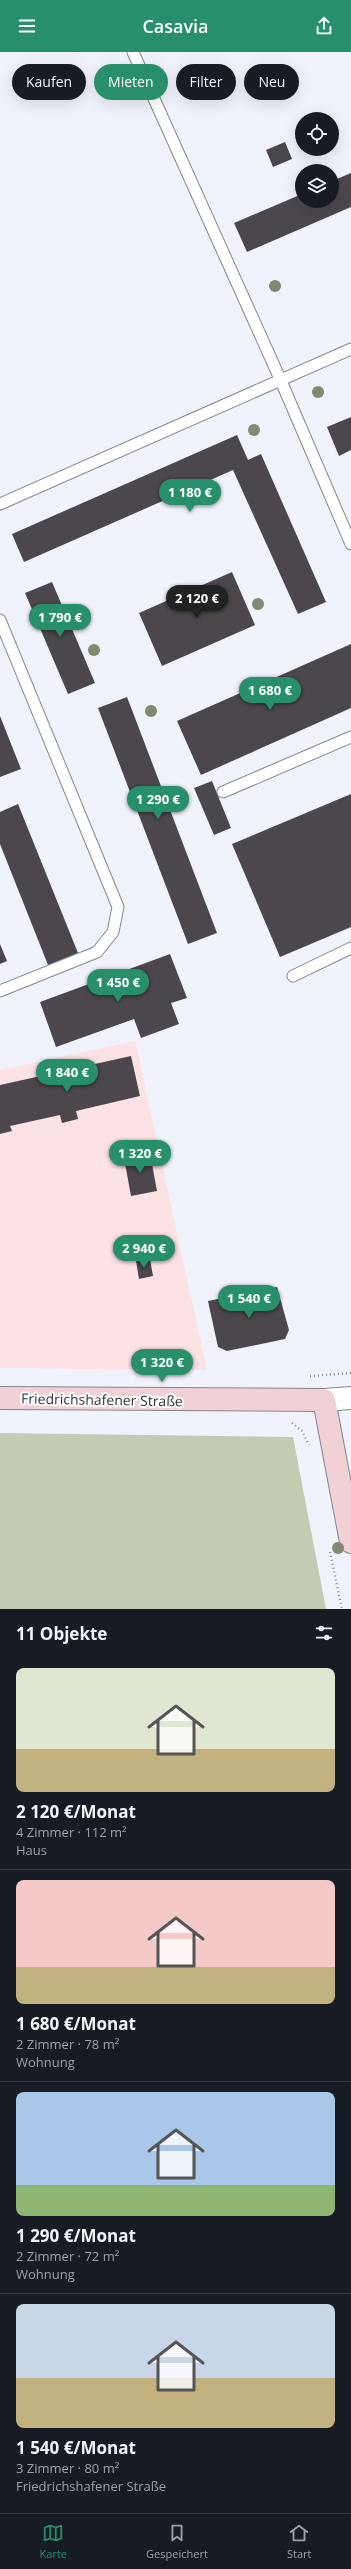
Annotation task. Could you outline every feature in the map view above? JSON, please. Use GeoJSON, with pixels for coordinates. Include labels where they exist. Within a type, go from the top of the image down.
{"type":"FeatureCollection","features":[{"type":"Feature","properties":{"kind":"street","name":"Friedrichshafener Straße"},"geometry":{"type":"LineString","coordinates":[[0,1398],[324,1400]]}},
{"type":"Feature","properties":{"kind":"street"},"geometry":{"type":"LineString","coordinates":[[351,1398],[324,1400],[351,1542]]}},
{"type":"Feature","properties":{"kind":"lane"},"geometry":{"type":"LineString","coordinates":[[133,52],[281,381],[351,544]]}},
{"type":"Feature","properties":{"kind":"lane"},"geometry":{"type":"LineString","coordinates":[[0,504],[351,349]]}},
{"type":"Feature","properties":{"kind":"lane"},"geometry":{"type":"LineString","coordinates":[[0,620],[118,907],[113,932],[97,952],[0,991]]}},
{"type":"Feature","properties":{"kind":"lane"},"geometry":{"type":"LineString","coordinates":[[223,792],[351,737]]}},
{"type":"Feature","properties":{"kind":"lane"},"geometry":{"type":"LineString","coordinates":[[293,976],[351,948]]}},
{"type":"Feature","properties":{"kind":"path"},"geometry":{"type":"LineString","coordinates":[[290,1422],[302,1431],[310,1452]]}},
{"type":"Feature","properties":{"kind":"path"},"geometry":{"type":"LineString","coordinates":[[330,1549],[342,1609]]}},
{"type":"Feature","properties":{"kind":"shaded area"},"geometry":{"type":"Polygon","coordinates":[[[135,1041],[207,1370],[0,1368],[0,1070],[135,1041]]]}},
{"type":"Feature","properties":{"kind":"green space"},"geometry":{"type":"Polygon","coordinates":[[[0,1433],[293,1437],[326,1609],[0,1609],[0,1433]]]}},
{"type":"Feature","properties":{"kind":"building"},"geometry":{"type":"Polygon","coordinates":[[[285,142],[292,159],[273,167],[266,150],[285,142]]]}},
{"type":"Feature","properties":{"kind":"building"},"geometry":{"type":"Polygon","coordinates":[[[351,173],[351,207],[247,252],[234,223],[295,197],[295,208],[339,208],[339,178],[351,173]]]}},
{"type":"Feature","properties":{"kind":"building"},"geometry":{"type":"Polygon","coordinates":[[[351,417],[351,450],[339,456],[327,427],[351,417]]]}},
{"type":"Feature","properties":{"kind":"building"},"geometry":{"type":"Polygon","coordinates":[[[237,435],[248,460],[261,454],[326,602],[298,614],[233,470],[24,562],[12,534],[237,435]]]}},
{"type":"Feature","properties":{"kind":"building"},"geometry":{"type":"Polygon","coordinates":[[[232,572],[255,625],[162,666],[139,613],[232,572]]]}},
{"type":"Feature","properties":{"kind":"building"},"geometry":{"type":"Polygon","coordinates":[[[52,582],[95,683],[68,694],[25,593],[52,582]]]}},
{"type":"Feature","properties":{"kind":"building"},"geometry":{"type":"Polygon","coordinates":[[[351,644],[351,708],[201,775],[177,721],[351,644]]]}},
{"type":"Feature","properties":{"kind":"building"},"geometry":{"type":"Polygon","coordinates":[[[127,697],[217,933],[188,944],[98,708],[127,697]]]}},
{"type":"Feature","properties":{"kind":"building"},"geometry":{"type":"Polygon","coordinates":[[[0,716],[21,769],[0,777],[0,716]]]}},
{"type":"Feature","properties":{"kind":"building"},"geometry":{"type":"Polygon","coordinates":[[[212,781],[231,828],[214,835],[194,788],[212,781]]]}},
{"type":"Feature","properties":{"kind":"building"},"geometry":{"type":"Polygon","coordinates":[[[351,794],[351,927],[280,957],[232,844],[351,794]]]}},
{"type":"Feature","properties":{"kind":"building"},"geometry":{"type":"Polygon","coordinates":[[[18,804],[78,953],[48,965],[0,844],[0,812],[18,804]]]}},
{"type":"Feature","properties":{"kind":"building"},"geometry":{"type":"Polygon","coordinates":[[[0,944],[7,961],[0,964],[0,944]]]}},
{"type":"Feature","properties":{"kind":"building"},"geometry":{"type":"Polygon","coordinates":[[[170,954],[187,998],[171,1003],[179,1024],[141,1038],[134,1019],[56,1047],[40,1002],[170,954]]]}},
{"type":"Feature","properties":{"kind":"building"},"geometry":{"type":"Polygon","coordinates":[[[131,1056],[140,1096],[76,1111],[78,1119],[62,1123],[60,1115],[10,1126],[12,1131],[0,1134],[0,1085],[131,1056]]]}},
{"type":"Feature","properties":{"kind":"building"},"geometry":{"type":"Polygon","coordinates":[[[150,1153],[157,1191],[131,1196],[124,1158],[150,1153]]]}},
{"type":"Feature","properties":{"kind":"building"},"geometry":{"type":"Polygon","coordinates":[[[150,1259],[153,1276],[139,1279],[136,1261],[150,1259]]]}},
{"type":"Feature","properties":{"kind":"building"},"geometry":{"type":"Polygon","coordinates":[[[277,1287],[289,1330],[285,1339],[227,1351],[218,1347],[208,1301],[277,1287]]]}}]}
